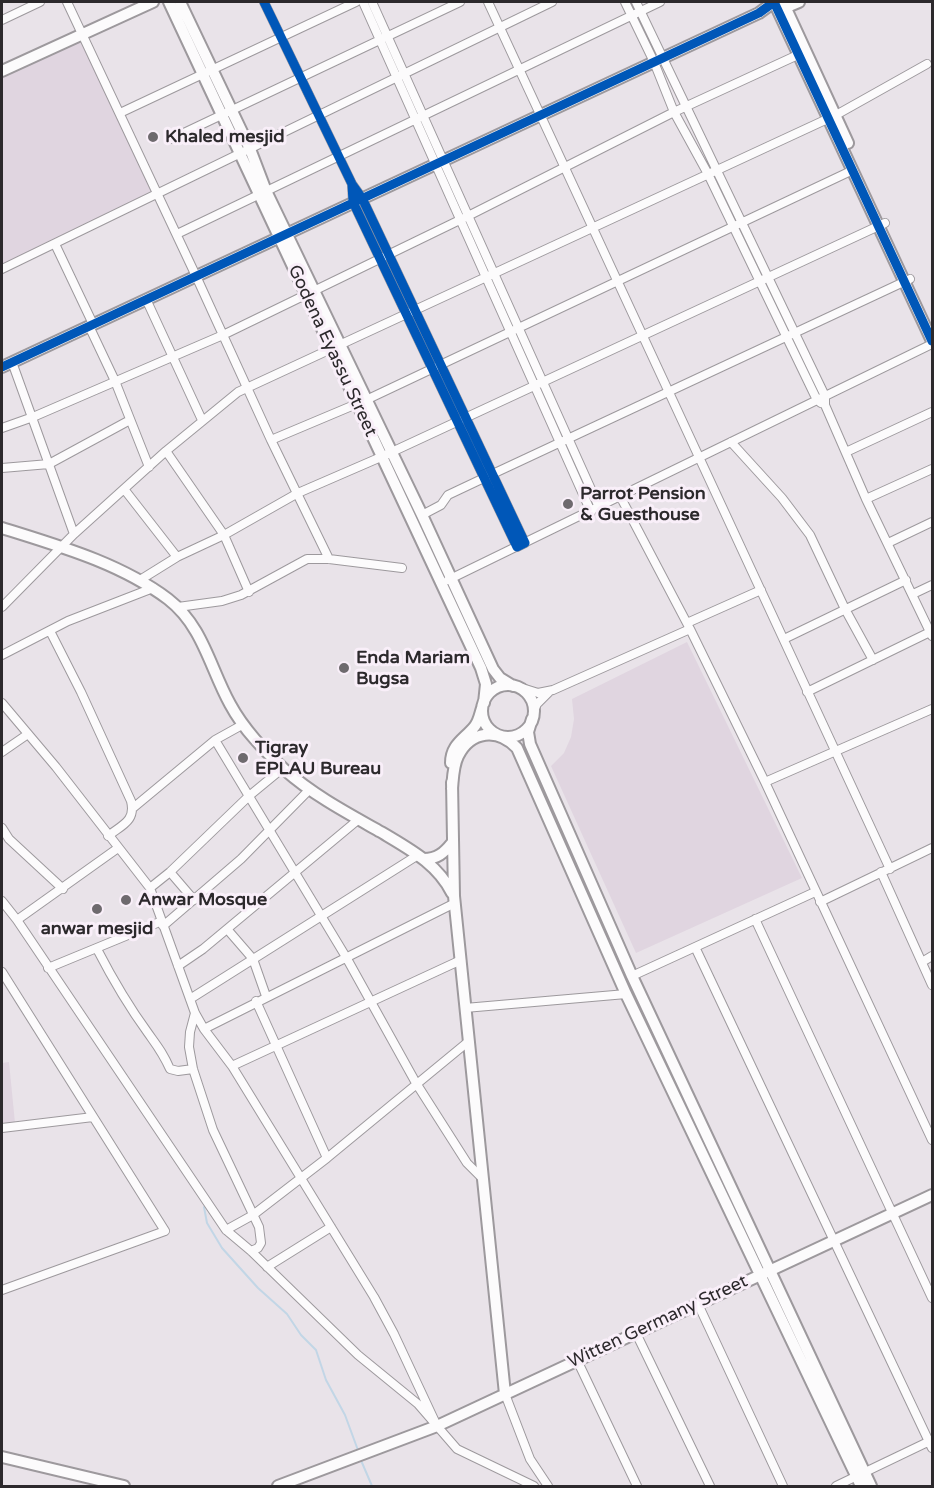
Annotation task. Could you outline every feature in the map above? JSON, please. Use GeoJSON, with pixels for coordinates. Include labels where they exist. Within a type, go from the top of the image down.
{"type":"FeatureCollection","features":[{"type":"Feature","properties":{"kind":"street"},"geometry":{"type":"LineString","coordinates":[[2,20],[40,2]]}},
{"type":"Feature","properties":{"kind":"street"},"geometry":{"type":"LineString","coordinates":[[67,2],[158,193],[271,440],[329,559]]}},
{"type":"Feature","properties":{"kind":"street"},"geometry":{"type":"LineString","coordinates":[[2,71],[153,2]]}},
{"type":"Feature","properties":{"kind":"street","name":"Godena Eyassu Street"},"geometry":{"type":"LineString","coordinates":[[169,2],[232,111],[244,151],[262,193],[446,581],[496,674],[516,686]]}},
{"type":"Feature","properties":{"kind":"street","name":"Godena Eyassu Street"},"geometry":{"type":"LineString","coordinates":[[180,2],[208,71],[221,115],[244,151]]}},
{"type":"Feature","properties":{"kind":"street"},"geometry":{"type":"LineString","coordinates":[[264,2],[352,183],[380,259],[432,369],[521,545]]}},
{"type":"Feature","properties":{"kind":"street"},"geometry":{"type":"LineString","coordinates":[[120,113],[356,2]]}},
{"type":"Feature","properties":{"kind":"street"},"geometry":{"type":"LineString","coordinates":[[363,2],[384,38]]}},
{"type":"Feature","properties":{"kind":"street"},"geometry":{"type":"LineString","coordinates":[[372,2],[400,75],[595,509]]}},
{"type":"Feature","properties":{"kind":"street"},"geometry":{"type":"LineString","coordinates":[[171,139],[460,2]]}},
{"type":"Feature","properties":{"kind":"street"},"geometry":{"type":"LineString","coordinates":[[488,2],[890,868]]}},
{"type":"Feature","properties":{"kind":"street"},"geometry":{"type":"LineString","coordinates":[[2,269],[552,2]]}},
{"type":"Feature","properties":{"kind":"street"},"geometry":{"type":"LineString","coordinates":[[625,2],[686,107],[717,170],[794,332],[866,499],[931,634],[807,692]]}},
{"type":"Feature","properties":{"kind":"street"},"geometry":{"type":"LineString","coordinates":[[636,2],[658,60],[674,112],[708,174],[817,400]]}},
{"type":"Feature","properties":{"kind":"street"},"geometry":{"type":"LineString","coordinates":[[177,234],[660,2]]}},
{"type":"Feature","properties":{"kind":"street"},"geometry":{"type":"LineString","coordinates":[[74,534],[33,417],[7,364],[759,13],[780,5],[799,2]]}},
{"type":"Feature","properties":{"kind":"street"},"geometry":{"type":"LineString","coordinates":[[446,581],[817,400],[825,401],[933,342],[882,224],[780,5]]}},
{"type":"Feature","properties":{"kind":"street"},"geometry":{"type":"LineString","coordinates":[[2,428],[33,417],[223,335],[464,218],[674,112],[802,53]]}},
{"type":"Feature","properties":{"kind":"street"},"geometry":{"type":"LineString","coordinates":[[2,607],[74,534],[166,451],[238,392],[832,117],[927,64]]}},
{"type":"Feature","properties":{"kind":"street"},"geometry":{"type":"LineString","coordinates":[[832,117],[853,170],[882,224]]}},
{"type":"Feature","properties":{"kind":"street"},"geometry":{"type":"LineString","coordinates":[[271,440],[441,365],[853,170]]}},
{"type":"Feature","properties":{"kind":"street"},"geometry":{"type":"LineString","coordinates":[[357,200],[389,255],[465,417],[488,476]]}},
{"type":"Feature","properties":{"kind":"street"},"geometry":{"type":"LineString","coordinates":[[140,580],[177,557],[224,535],[298,493],[882,224]]}},
{"type":"Feature","properties":{"kind":"street"},"geometry":{"type":"LineString","coordinates":[[55,244],[115,381],[149,467]]}},
{"type":"Feature","properties":{"kind":"street"},"geometry":{"type":"LineString","coordinates":[[907,280],[933,327]]}},
{"type":"Feature","properties":{"kind":"street"},"geometry":{"type":"LineString","coordinates":[[422,515],[441,505],[448,495],[907,280]]}},
{"type":"Feature","properties":{"kind":"street"},"geometry":{"type":"LineString","coordinates":[[146,299],[202,420]]}},
{"type":"Feature","properties":{"kind":"street"},"geometry":{"type":"LineString","coordinates":[[846,452],[933,412]]}},
{"type":"Feature","properties":{"kind":"street"},"geometry":{"type":"LineString","coordinates":[[2,468],[49,464],[130,420]]}},
{"type":"Feature","properties":{"kind":"street"},"geometry":{"type":"LineString","coordinates":[[731,442],[782,498],[810,535],[845,609],[873,660]]}},
{"type":"Feature","properties":{"kind":"street"},"geometry":{"type":"LineString","coordinates":[[166,451],[224,535],[249,592]]}},
{"type":"Feature","properties":{"kind":"street","name":"Godena Eyassu Street"},"geometry":{"type":"LineString","coordinates":[[386,454],[422,515],[483,673],[486,689],[483,705]]}},
{"type":"Feature","properties":{"kind":"street"},"geometry":{"type":"LineString","coordinates":[[866,499],[933,469]]}},
{"type":"Feature","properties":{"kind":"street"},"geometry":{"type":"LineString","coordinates":[[124,489],[177,557]]}},
{"type":"Feature","properties":{"kind":"street"},"geometry":{"type":"LineString","coordinates":[[620,496],[689,626],[765,782],[933,1140]]}},
{"type":"Feature","properties":{"kind":"street"},"geometry":{"type":"LineString","coordinates":[[888,543],[933,522]]}},
{"type":"Feature","properties":{"kind":"street"},"geometry":{"type":"LineString","coordinates":[[2,528],[61,546],[140,580],[178,607],[198,632],[229,702],[242,725],[283,768],[310,789],[421,857],[446,881],[454,899]]}},
{"type":"Feature","properties":{"kind":"street"},"geometry":{"type":"LineString","coordinates":[[178,607],[222,601],[249,592],[307,559],[329,559],[402,568]]}},
{"type":"Feature","properties":{"kind":"street"},"geometry":{"type":"LineString","coordinates":[[784,639],[906,580]]}},
{"type":"Feature","properties":{"kind":"street"},"geometry":{"type":"LineString","coordinates":[[913,594],[933,585]]}},
{"type":"Feature","properties":{"kind":"street"},"geometry":{"type":"LineString","coordinates":[[2,655],[68,621],[153,588]]}},
{"type":"Feature","properties":{"kind":"street"},"geometry":{"type":"LineString","coordinates":[[452,789],[458,755],[468,743],[480,736],[518,734],[527,728],[541,698],[553,690],[762,590]]}},
{"type":"Feature","properties":{"kind":"street"},"geometry":{"type":"LineString","coordinates":[[50,630],[81,692],[133,808],[132,815],[127,822],[108,836]]}},
{"type":"Feature","properties":{"kind":"street"},"geometry":{"type":"LineString","coordinates":[[548,1486],[530,1459],[505,1394],[454,899],[451,757],[461,738],[476,724],[489,693],[498,687],[516,686],[538,693],[553,690]]}},
{"type":"Feature","properties":{"kind":"street"},"geometry":{"type":"LineString","coordinates":[[516,686],[530,698],[533,716],[528,732],[530,744],[632,976],[699,1119],[765,1273],[861,1478],[872,1486]]}},
{"type":"Feature","properties":{"kind":"street"},"geometry":{"type":"LineString","coordinates":[[2,703],[150,888],[195,1013],[232,1066],[394,1334],[437,1426]]}},
{"type":"Feature","properties":{"kind":"street"},"geometry":{"type":"LineString","coordinates":[[483,705],[483,718],[489,728],[509,740],[520,754],[626,994],[688,1123],[765,1273]]}},
{"type":"Feature","properties":{"kind":"street"},"geometry":{"type":"LineString","coordinates":[[765,782],[933,709]]}},
{"type":"Feature","properties":{"kind":"street"},"geometry":{"type":"LineString","coordinates":[[133,808],[215,740],[242,725]]}},
{"type":"Feature","properties":{"kind":"street"},"geometry":{"type":"LineString","coordinates":[[2,752],[28,734]]}},
{"type":"Feature","properties":{"kind":"street"},"geometry":{"type":"LineString","coordinates":[[215,740],[346,957],[416,1083],[468,1163],[483,1179]]}},
{"type":"Feature","properties":{"kind":"street"},"geometry":{"type":"LineString","coordinates":[[150,888],[170,872],[249,796],[283,768]]}},
{"type":"Feature","properties":{"kind":"street"},"geometry":{"type":"LineString","coordinates":[[48,968],[162,924],[241,859],[310,789]]}},
{"type":"Feature","properties":{"kind":"street"},"geometry":{"type":"LineString","coordinates":[[178,966],[203,949],[359,819]]}},
{"type":"Feature","properties":{"kind":"street"},"geometry":{"type":"LineString","coordinates":[[2,828],[9,839],[63,889]]}},
{"type":"Feature","properties":{"kind":"street"},"geometry":{"type":"LineString","coordinates":[[190,999],[421,857],[435,858],[441,855],[452,843]]}},
{"type":"Feature","properties":{"kind":"street"},"geometry":{"type":"LineString","coordinates":[[17,920],[118,848]]}},
{"type":"Feature","properties":{"kind":"street"},"geometry":{"type":"LineString","coordinates":[[820,902],[933,848]]}},
{"type":"Feature","properties":{"kind":"street"},"geometry":{"type":"LineString","coordinates":[[573,874],[585,868]]}},
{"type":"Feature","properties":{"kind":"street"},"geometry":{"type":"LineString","coordinates":[[170,872],[194,900]]}},
{"type":"Feature","properties":{"kind":"street"},"geometry":{"type":"LineString","coordinates":[[881,872],[933,985]]}},
{"type":"Feature","properties":{"kind":"street"},"geometry":{"type":"LineString","coordinates":[[632,976],[815,892]]}},
{"type":"Feature","properties":{"kind":"street"},"geometry":{"type":"LineString","coordinates":[[204,1029],[454,899]]}},
{"type":"Feature","properties":{"kind":"street"},"geometry":{"type":"LineString","coordinates":[[2,901],[226,1230],[251,1251],[358,1355],[418,1404],[457,1449],[534,1486]]}},
{"type":"Feature","properties":{"kind":"street"},"geometry":{"type":"LineString","coordinates":[[755,919],[933,1298]]}},
{"type":"Feature","properties":{"kind":"street"},"geometry":{"type":"LineString","coordinates":[[227,929],[253,959],[266,996]]}},
{"type":"Feature","properties":{"kind":"street"},"geometry":{"type":"LineString","coordinates":[[695,947],[833,1242],[931,1443],[861,1478],[836,1486]]}},
{"type":"Feature","properties":{"kind":"street"},"geometry":{"type":"LineString","coordinates":[[97,949],[108,972],[148,1034],[159,1046],[170,1069],[178,1071],[193,1069]]}},
{"type":"Feature","properties":{"kind":"street"},"geometry":{"type":"LineString","coordinates":[[922,962],[933,957]]}},
{"type":"Feature","properties":{"kind":"street"},"geometry":{"type":"LineString","coordinates":[[232,1066],[461,960]]}},
{"type":"Feature","properties":{"kind":"street"},"geometry":{"type":"LineString","coordinates":[[2,972],[165,1231],[2,1290]]}},
{"type":"Feature","properties":{"kind":"street"},"geometry":{"type":"LineString","coordinates":[[465,1008],[626,994]]}},
{"type":"Feature","properties":{"kind":"street"},"geometry":{"type":"LineString","coordinates":[[256,1001],[327,1158]]}},
{"type":"Feature","properties":{"kind":"street"},"geometry":{"type":"LineString","coordinates":[[195,1013],[189,1047],[193,1069],[221,1150],[259,1227],[261,1243],[258,1248],[251,1251]]}},
{"type":"Feature","properties":{"kind":"street"},"geometry":{"type":"LineString","coordinates":[[226,1230],[253,1215],[327,1158],[469,1041]]}},
{"type":"Feature","properties":{"kind":"street"},"geometry":{"type":"LineString","coordinates":[[2,1128],[93,1117]]}},
{"type":"Feature","properties":{"kind":"street"},"geometry":{"type":"LineString","coordinates":[[688,1123],[699,1119]]}},
{"type":"Feature","properties":{"kind":"street","name":"Witten Germany Street"},"geometry":{"type":"LineString","coordinates":[[278,1486],[437,1426],[933,1195]]}},
{"type":"Feature","properties":{"kind":"street"},"geometry":{"type":"LineString","coordinates":[[267,1267],[331,1227]]}},
{"type":"Feature","properties":{"kind":"street"},"geometry":{"type":"LineString","coordinates":[[698,1304],[783,1486]]}},
{"type":"Feature","properties":{"kind":"street"},"geometry":{"type":"LineString","coordinates":[[636,1333],[710,1486]]}},
{"type":"Feature","properties":{"kind":"street"},"geometry":{"type":"LineString","coordinates":[[577,1360],[638,1486]]}},
{"type":"Feature","properties":{"kind":"street"},"geometry":{"type":"LineString","coordinates":[[2,1457],[124,1486]]}},
{"type":"Feature","properties":{"kind":"shaded area"},"geometry":{"type":"Polygon","coordinates":[[[80,37],[153,193],[2,265],[2,75],[80,37]]]}},
{"type":"Feature","properties":{"kind":"shaded area"},"geometry":{"type":"Polygon","coordinates":[[[687,642],[802,878],[636,953],[551,766],[564,753],[571,737],[574,719],[572,699],[687,642]]]}},
{"type":"Feature","properties":{"kind":"shaded area"},"geometry":{"type":"Polygon","coordinates":[[[9,1062],[15,1123],[2,1125],[2,1063],[9,1062]]]}},
{"type":"Feature","properties":{"kind":"waterway"},"geometry":{"type":"LineString","coordinates":[[204,1207],[207,1223],[222,1248],[258,1288],[287,1314],[301,1335],[316,1350],[326,1380],[345,1415],[359,1453]]}},
{"type":"Feature","properties":{"kind":"waterway"},"geometry":{"type":"LineString","coordinates":[[360,1458],[372,1486]]}},
{"type":"Feature","properties":{"kind":"cycle path"},"geometry":{"type":"LineString","coordinates":[[264,2],[352,184],[362,198],[525,543],[517,547],[353,202],[352,184]]}},
{"type":"Feature","properties":{"kind":"cycle path"},"geometry":{"type":"LineString","coordinates":[[2,367],[759,13],[774,2],[932,341]]}},
{"type":"Feature","properties":{"kind":"place","name":"Khaled mesjid"},"geometry":{"type":"Point","coordinates":[153,137]}},
{"type":"Feature","properties":{"kind":"place","name":"Parrot Pension & Guesthouse"},"geometry":{"type":"Point","coordinates":[568,504]}},
{"type":"Feature","properties":{"kind":"place","name":"Enda Mariam Bugsa"},"geometry":{"type":"Point","coordinates":[344,668]}},
{"type":"Feature","properties":{"kind":"place","name":"Tigray EPLAU Bureau"},"geometry":{"type":"Point","coordinates":[243,758]}},
{"type":"Feature","properties":{"kind":"place","name":"Anwar Mosque"},"geometry":{"type":"Point","coordinates":[126,900]}},
{"type":"Feature","properties":{"kind":"place","name":"anwar mesjid"},"geometry":{"type":"Point","coordinates":[97,909]}}]}
